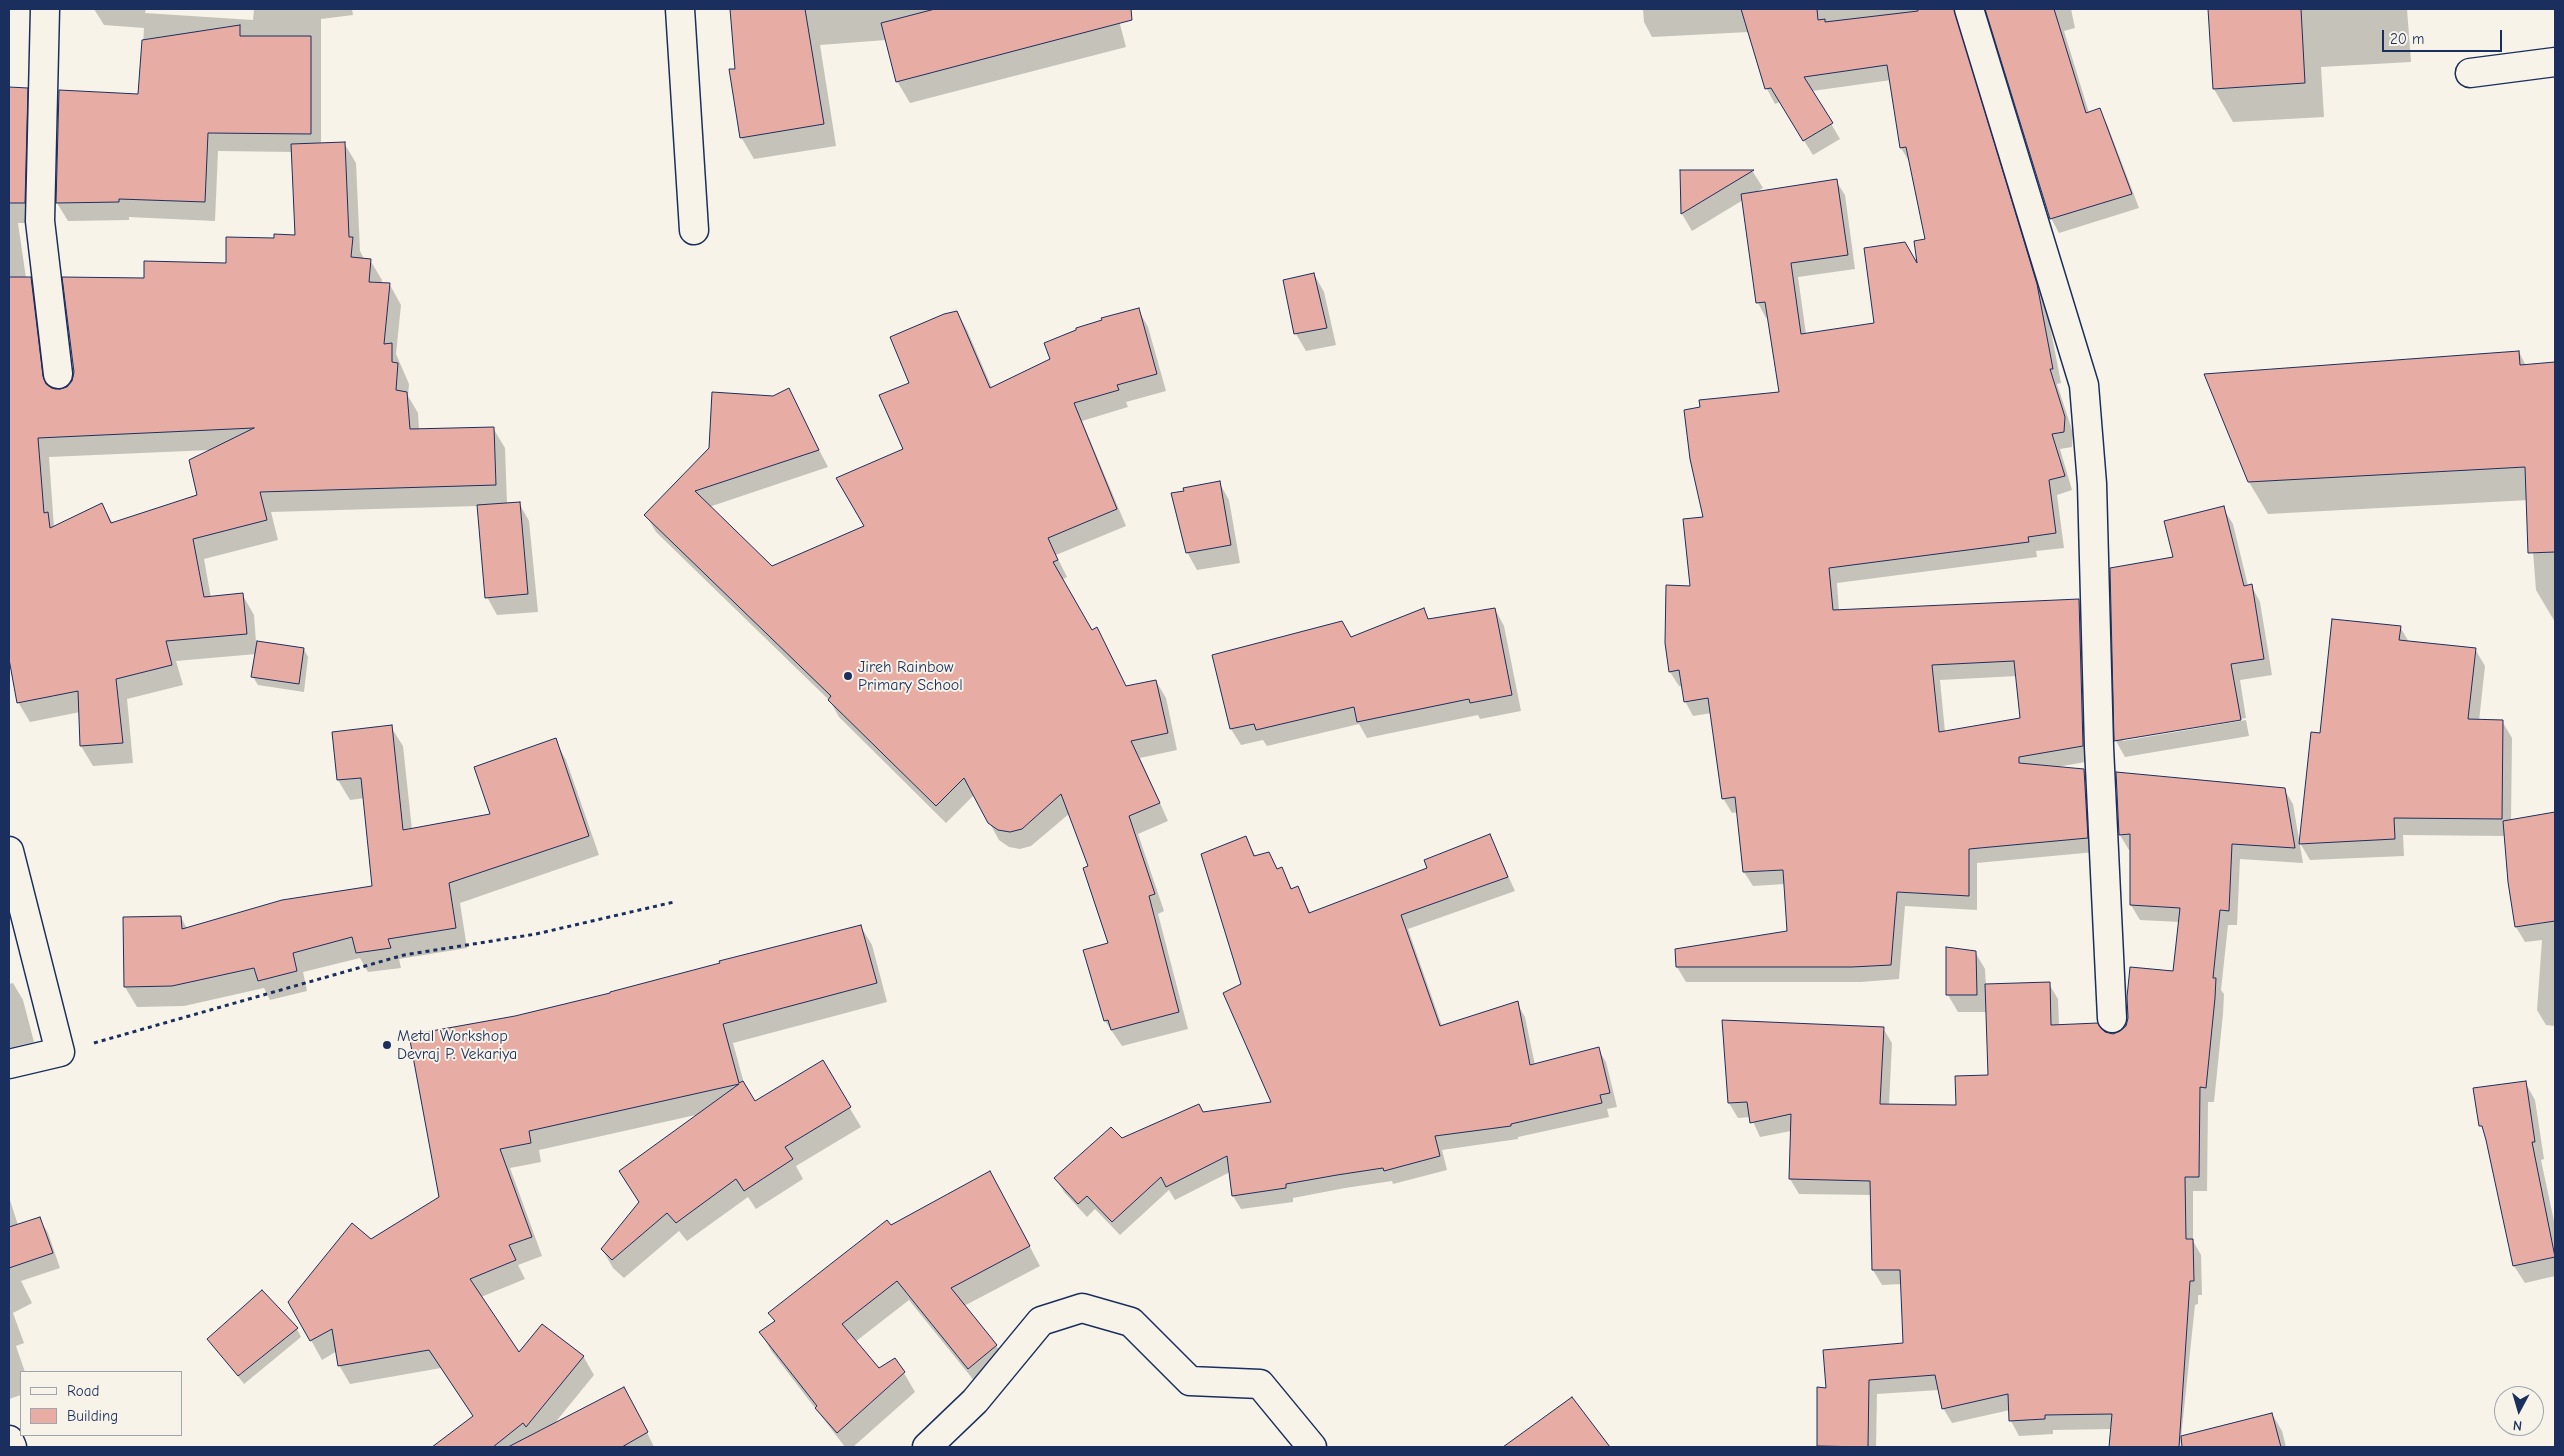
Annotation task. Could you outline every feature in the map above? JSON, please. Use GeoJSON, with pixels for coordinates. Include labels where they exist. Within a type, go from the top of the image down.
{"type":"FeatureCollection","features":[{"type":"Feature","properties":{"kind":"street"},"geometry":{"type":"LineString","coordinates":[[45,9],[40,221],[58,374]]}},
{"type":"Feature","properties":{"kind":"street"},"geometry":{"type":"LineString","coordinates":[[680,9],[694,230]]}},
{"type":"Feature","properties":{"kind":"street"},"geometry":{"type":"LineString","coordinates":[[1969,9],[2084,384],[2092,484],[2099,747],[2112,1018]]}},
{"type":"Feature","properties":{"kind":"street"},"geometry":{"type":"LineString","coordinates":[[2470,72],[2555,62]]}},
{"type":"Feature","properties":{"kind":"street"},"geometry":{"type":"LineString","coordinates":[[9,851],[60,1052],[9,1064]]}},
{"type":"Feature","properties":{"kind":"street"},"geometry":{"type":"LineString","coordinates":[[927,1447],[975,1401],[1041,1321],[1082,1308],[1131,1322],[1190,1381],[1260,1384],[1312,1447]]}},
{"type":"Feature","properties":{"kind":"street"},"geometry":{"type":"LineString","coordinates":[[9,1440],[12,1447]]}},
{"type":"Feature","properties":{"kind":"path"},"geometry":{"type":"LineString","coordinates":[[60,1052],[404,955],[536,934],[674,902]]}},
{"type":"Feature","properties":{"kind":"building"},"geometry":{"type":"Polygon","coordinates":[[[730,9],[805,9],[824,124],[740,138],[729,69],[735,69],[730,9]]]}},
{"type":"Feature","properties":{"kind":"building"},"geometry":{"type":"Polygon","coordinates":[[[935,9],[1131,9],[1132,20],[896,82],[881,23],[935,9]]]}},
{"type":"Feature","properties":{"kind":"building"},"geometry":{"type":"Polygon","coordinates":[[[1741,9],[1817,9],[1818,20],[1825,19],[1825,22],[1918,11],[1918,9],[1954,9],[2037,284],[2053,369],[2050,369],[2065,417],[2064,432],[2052,434],[2065,476],[2049,480],[2056,533],[2028,537],[2029,542],[1829,568],[1833,610],[2079,599],[2083,746],[2019,757],[2019,763],[2084,769],[2088,838],[1969,849],[1969,896],[1897,892],[1891,965],[1852,967],[1676,967],[1675,949],[1787,931],[1783,870],[1743,872],[1735,797],[1722,799],[1708,698],[1684,702],[1679,670],[1669,672],[1665,643],[1666,585],[1690,586],[1683,519],[1703,517],[1690,459],[1684,410],[1700,407],[1699,400],[1779,392],[1765,302],[1756,303],[1741,194],[1837,179],[1848,255],[1791,263],[1801,334],[1874,323],[1864,248],[1905,242],[1917,263],[1914,241],[1925,239],[1906,147],[1900,148],[1887,65],[1804,77],[1833,123],[1803,141],[1771,88],[1765,89],[1741,9]],[[2014,661],[1932,665],[1939,732],[2020,718],[2014,661]]]}},
{"type":"Feature","properties":{"kind":"building"},"geometry":{"type":"Polygon","coordinates":[[[1985,9],[2054,9],[2086,113],[2100,108],[2132,194],[2050,219],[1985,9]]]}},
{"type":"Feature","properties":{"kind":"building"},"geometry":{"type":"Polygon","coordinates":[[[2208,9],[2301,9],[2305,83],[2213,89],[2208,9]]]}},
{"type":"Feature","properties":{"kind":"building"},"geometry":{"type":"Polygon","coordinates":[[[240,25],[240,36],[311,36],[311,134],[208,133],[205,202],[119,199],[119,202],[56,203],[59,90],[138,94],[142,40],[240,25]]]}},
{"type":"Feature","properties":{"kind":"building"},"geometry":{"type":"Polygon","coordinates":[[[9,87],[28,88],[25,203],[9,203],[9,87]]]}},
{"type":"Feature","properties":{"kind":"building"},"geometry":{"type":"Polygon","coordinates":[[[345,142],[349,237],[353,237],[351,257],[371,259],[369,282],[390,283],[384,344],[392,343],[392,362],[398,363],[396,390],[407,392],[410,429],[494,427],[496,485],[260,492],[267,520],[193,539],[204,597],[243,593],[247,634],[166,641],[172,665],[116,679],[123,743],[80,746],[78,691],[17,703],[9,659],[9,277],[31,277],[43,376],[46,384],[52,388],[60,389],[67,387],[72,381],[74,372],[62,277],[144,278],[144,261],[226,263],[226,237],[274,238],[274,234],[295,235],[291,144],[345,142]],[[254,428],[38,438],[44,513],[48,512],[50,528],[102,503],[111,523],[197,495],[189,460],[254,428]]]}},
{"type":"Feature","properties":{"kind":"building"},"geometry":{"type":"Polygon","coordinates":[[[1680,170],[1754,170],[1681,214],[1680,170]]]}},
{"type":"Feature","properties":{"kind":"building"},"geometry":{"type":"Polygon","coordinates":[[[1314,273],[1327,328],[1294,334],[1283,280],[1314,273]]]}},
{"type":"Feature","properties":{"kind":"building"},"geometry":{"type":"Polygon","coordinates":[[[1139,308],[1157,374],[1117,385],[1119,390],[1074,403],[1117,509],[1048,538],[1058,560],[1053,562],[1092,630],[1097,627],[1126,686],[1156,680],[1168,733],[1131,741],[1160,803],[1129,816],[1155,894],[1149,896],[1179,1012],[1111,1030],[1108,1020],[1104,1021],[1083,950],[1108,943],[1083,868],[1088,866],[1061,794],[1022,829],[1010,832],[998,830],[988,823],[964,778],[936,806],[828,700],[831,696],[644,515],[709,448],[712,392],[773,396],[789,388],[819,450],[695,491],[772,566],[864,526],[836,478],[903,449],[879,395],[909,383],[890,337],[944,314],[957,311],[990,388],[1050,359],[1044,343],[1076,330],[1076,328],[1102,320],[1101,318],[1139,308]]]}},
{"type":"Feature","properties":{"kind":"building"},"geometry":{"type":"Polygon","coordinates":[[[2519,351],[2520,365],[2555,362],[2555,552],[2528,553],[2525,467],[2248,482],[2204,374],[2519,351]]]}},
{"type":"Feature","properties":{"kind":"building"},"geometry":{"type":"Polygon","coordinates":[[[1220,481],[1231,545],[1186,553],[1171,493],[1184,491],[1183,488],[1220,481]]]}},
{"type":"Feature","properties":{"kind":"building"},"geometry":{"type":"Polygon","coordinates":[[[520,502],[528,594],[485,598],[477,505],[520,502]]]}},
{"type":"Feature","properties":{"kind":"building"},"geometry":{"type":"Polygon","coordinates":[[[2224,506],[2244,586],[2252,584],[2264,659],[2231,664],[2241,720],[2114,741],[2110,568],[2173,557],[2164,521],[2224,506]]]}},
{"type":"Feature","properties":{"kind":"building"},"geometry":{"type":"Polygon","coordinates":[[[1424,608],[1428,619],[1495,608],[1512,695],[1470,703],[1469,699],[1357,722],[1354,707],[1256,730],[1254,724],[1230,729],[1212,655],[1342,621],[1351,637],[1424,608]]]}},
{"type":"Feature","properties":{"kind":"building"},"geometry":{"type":"Polygon","coordinates":[[[2332,619],[2401,626],[2399,640],[2476,648],[2468,719],[2503,720],[2502,819],[2394,818],[2395,839],[2299,844],[2311,732],[2320,733],[2332,619]]]}},
{"type":"Feature","properties":{"kind":"building"},"geometry":{"type":"Polygon","coordinates":[[[257,641],[304,648],[299,684],[251,677],[257,641]]]}},
{"type":"Feature","properties":{"kind":"building"},"geometry":{"type":"Polygon","coordinates":[[[392,725],[403,830],[490,814],[474,767],[556,738],[589,836],[449,883],[456,928],[388,939],[391,948],[356,953],[352,937],[293,953],[297,971],[258,981],[254,968],[172,986],[124,987],[123,917],[181,916],[182,929],[282,900],[372,886],[361,778],[337,780],[332,732],[392,725]]]}},
{"type":"Feature","properties":{"kind":"building"},"geometry":{"type":"Polygon","coordinates":[[[2116,772],[2285,788],[2295,848],[2232,844],[2229,911],[2220,910],[2213,978],[2216,978],[2215,998],[2206,1088],[2200,1087],[2199,1177],[2185,1177],[2186,1239],[2193,1239],[2194,1281],[2190,1281],[2179,1447],[2109,1447],[2112,1414],[2045,1415],[2045,1419],[2009,1421],[2008,1394],[1942,1409],[1935,1375],[1869,1380],[1868,1447],[1817,1446],[1817,1387],[1826,1388],[1823,1350],[1903,1343],[1900,1270],[1872,1270],[1870,1181],[1789,1179],[1791,1114],[1750,1123],[1747,1102],[1728,1103],[1722,1020],[1884,1027],[1880,1104],[1956,1105],[1955,1076],[1988,1075],[1985,984],[2050,982],[2051,1025],[2098,1023],[2105,1032],[2113,1034],[2120,1031],[2126,1026],[2128,1018],[2127,997],[2130,967],[2173,971],[2180,908],[2130,905],[2130,834],[2119,835],[2116,772]]]}},
{"type":"Feature","properties":{"kind":"building"},"geometry":{"type":"Polygon","coordinates":[[[2555,812],[2555,921],[2515,927],[2508,882],[2503,821],[2555,812]]]}},
{"type":"Feature","properties":{"kind":"building"},"geometry":{"type":"Polygon","coordinates":[[[1490,834],[1508,877],[1401,915],[1440,1026],[1518,1001],[1530,1065],[1599,1047],[1610,1093],[1600,1095],[1602,1103],[1511,1124],[1511,1126],[1435,1136],[1440,1156],[1384,1171],[1383,1168],[1337,1175],[1286,1184],[1286,1188],[1232,1196],[1227,1156],[1166,1187],[1161,1177],[1112,1222],[1087,1196],[1078,1204],[1054,1178],[1111,1127],[1122,1138],[1199,1104],[1203,1112],[1271,1102],[1223,993],[1241,984],[1201,854],[1246,836],[1254,856],[1269,852],[1277,869],[1282,867],[1291,889],[1298,886],[1309,913],[1427,868],[1424,860],[1490,834]]]}},
{"type":"Feature","properties":{"kind":"building"},"geometry":{"type":"Polygon","coordinates":[[[861,925],[877,983],[723,1024],[739,1083],[743,1081],[755,1101],[823,1060],[851,1107],[785,1147],[793,1159],[744,1191],[736,1179],[676,1223],[667,1213],[612,1260],[601,1249],[639,1202],[619,1171],[739,1084],[529,1131],[531,1143],[500,1149],[532,1237],[509,1245],[516,1260],[470,1279],[519,1352],[542,1324],[584,1356],[526,1427],[523,1423],[493,1447],[432,1447],[473,1416],[429,1350],[338,1366],[332,1329],[310,1341],[288,1302],[352,1223],[371,1239],[439,1197],[409,1035],[515,1016],[610,993],[720,963],[719,961],[861,925]]]}},
{"type":"Feature","properties":{"kind":"building"},"geometry":{"type":"Polygon","coordinates":[[[1946,947],[1976,951],[1977,995],[1946,995],[1946,947]]]}},
{"type":"Feature","properties":{"kind":"building"},"geometry":{"type":"Polygon","coordinates":[[[2526,1081],[2535,1142],[2532,1142],[2555,1257],[2513,1266],[2486,1140],[2482,1126],[2479,1126],[2473,1088],[2526,1081]]]}},
{"type":"Feature","properties":{"kind":"building"},"geometry":{"type":"Polygon","coordinates":[[[990,1171],[1030,1246],[951,1288],[997,1345],[968,1369],[897,1281],[842,1324],[879,1368],[895,1358],[905,1372],[837,1433],[815,1408],[817,1406],[759,1332],[775,1321],[768,1313],[887,1220],[891,1225],[990,1171]]]}},
{"type":"Feature","properties":{"kind":"building"},"geometry":{"type":"Polygon","coordinates":[[[40,1217],[53,1253],[9,1268],[9,1227],[40,1217]]]}},
{"type":"Feature","properties":{"kind":"building"},"geometry":{"type":"Polygon","coordinates":[[[262,1290],[298,1328],[238,1376],[207,1339],[262,1290]]]}},
{"type":"Feature","properties":{"kind":"building"},"geometry":{"type":"Polygon","coordinates":[[[624,1387],[648,1432],[622,1447],[508,1447],[624,1387]]]}},
{"type":"Feature","properties":{"kind":"building"},"geometry":{"type":"Polygon","coordinates":[[[1572,1397],[1610,1447],[1503,1447],[1572,1397]]]}},
{"type":"Feature","properties":{"kind":"building"},"geometry":{"type":"Polygon","coordinates":[[[2272,1413],[2281,1447],[2182,1447],[2181,1436],[2272,1413]]]}},
{"type":"Feature","properties":{"kind":"place","name":"Jireh Rainbow Primary School"},"geometry":{"type":"Point","coordinates":[848,676]}},
{"type":"Feature","properties":{"kind":"place","name":"Metal Workshop Devraj P. Vekariya"},"geometry":{"type":"Point","coordinates":[387,1045]}}]}
